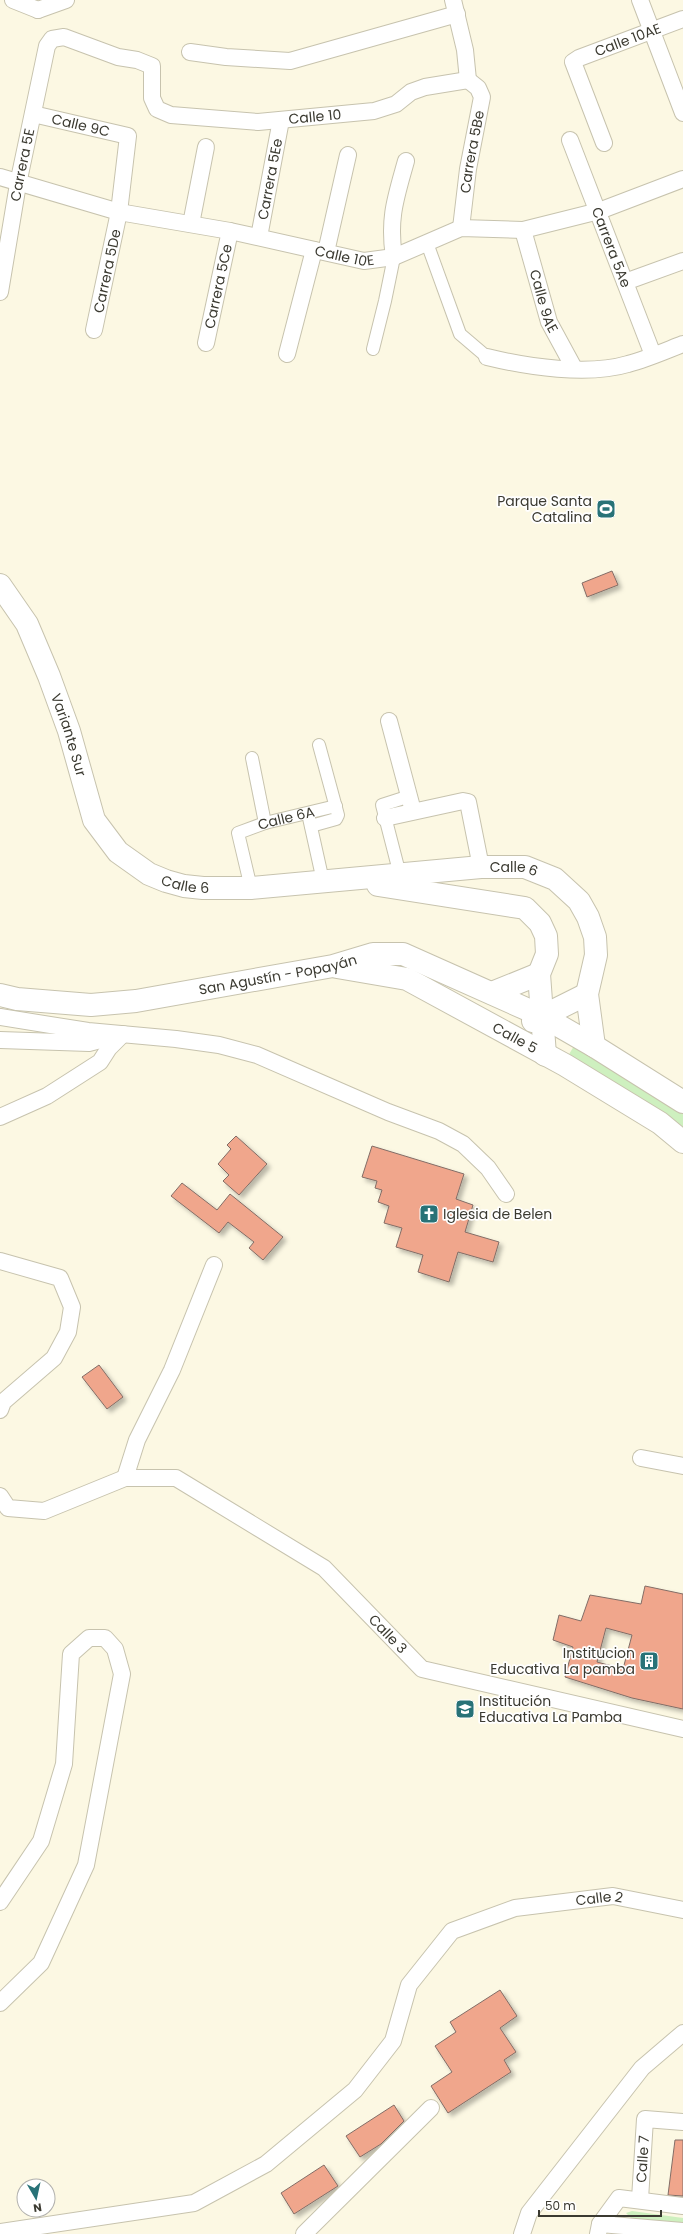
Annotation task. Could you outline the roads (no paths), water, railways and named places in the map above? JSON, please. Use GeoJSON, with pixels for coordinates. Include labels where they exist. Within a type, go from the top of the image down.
{"type":"FeatureCollection","features":[{"type":"Feature","properties":{"kind":"main road","name":"Variante Sur"},"geometry":{"type":"LineString","coordinates":[[0,585],[27,624],[49,676],[69,731],[94,820],[118,852],[149,874]]}},
{"type":"Feature","properties":{"kind":"main road","name":"Calle 6"},"geometry":{"type":"LineString","coordinates":[[149,874],[184,886],[203,888],[252,888],[482,868],[525,867],[555,879],[579,901],[588,917],[595,937],[596,956],[587,994],[594,1046]]}},
{"type":"Feature","properties":{"kind":"main road","name":"Calle 6"},"geometry":{"type":"LineString","coordinates":[[332,880],[493,902],[525,908],[540,923],[546,936],[547,954],[539,974],[545,1055]]}},
{"type":"Feature","properties":{"kind":"main road","name":"San Agustín - Popayán"},"geometry":{"type":"LineString","coordinates":[[0,995],[17,999],[91,1005],[136,1001],[333,966],[373,954],[403,954],[542,1016]]}},
{"type":"Feature","properties":{"kind":"main road","name":"Calle 5"},"geometry":{"type":"LineString","coordinates":[[333,966],[407,979],[565,1065],[660,1122],[683,1142]]}},
{"type":"Feature","properties":{"kind":"main road"},"geometry":{"type":"LineString","coordinates":[[492,993],[539,974]]}},
{"type":"Feature","properties":{"kind":"main road"},"geometry":{"type":"LineString","coordinates":[[507,1033],[587,994]]}},
{"type":"Feature","properties":{"kind":"main road"},"geometry":{"type":"LineString","coordinates":[[542,1016],[594,1046],[683,1102]]}},
{"type":"Feature","properties":{"kind":"street"},"geometry":{"type":"LineString","coordinates":[[13,0],[40,5],[66,0]]}},
{"type":"Feature","properties":{"kind":"street"},"geometry":{"type":"LineString","coordinates":[[640,0],[683,112]]}},
{"type":"Feature","properties":{"kind":"street"},"geometry":{"type":"LineString","coordinates":[[190,52],[226,57],[290,61],[455,7],[465,50],[468,80]]}},
{"type":"Feature","properties":{"kind":"street","name":"Calle 10AE"},"geometry":{"type":"LineString","coordinates":[[604,143],[573,62],[579,58],[683,19]]}},
{"type":"Feature","properties":{"kind":"street","name":"Carrera 5E"},"geometry":{"type":"LineString","coordinates":[[0,292],[18,184],[47,46],[52,39],[64,37],[118,57],[137,60],[152,66],[152,98],[157,109]]}},
{"type":"Feature","properties":{"kind":"street","name":"Calle 10"},"geometry":{"type":"LineString","coordinates":[[157,109],[171,115],[258,122],[281,120],[374,111],[396,104],[411,92],[425,87],[468,80]]}},
{"type":"Feature","properties":{"kind":"street","name":"Carrera 5Be"},"geometry":{"type":"LineString","coordinates":[[461,228],[468,169],[482,97],[478,88],[468,80]]}},
{"type":"Feature","properties":{"kind":"street","name":"Calle 9C"},"geometry":{"type":"LineString","coordinates":[[33,114],[128,136]]}},
{"type":"Feature","properties":{"kind":"street","name":"Carrera 5Ee"},"geometry":{"type":"LineString","coordinates":[[259,237],[281,120]]}},
{"type":"Feature","properties":{"kind":"street","name":"Carrera 5De"},"geometry":{"type":"LineString","coordinates":[[94,330],[119,212],[128,136]]}},
{"type":"Feature","properties":{"kind":"street","name":"Carrera 5Ae"},"geometry":{"type":"LineString","coordinates":[[570,140],[599,211],[653,355]]}},
{"type":"Feature","properties":{"kind":"street"},"geometry":{"type":"LineString","coordinates":[[191,224],[206,147]]}},
{"type":"Feature","properties":{"kind":"street"},"geometry":{"type":"LineString","coordinates":[[287,354],[320,251],[348,155]]}},
{"type":"Feature","properties":{"kind":"street"},"geometry":{"type":"LineString","coordinates":[[373,350],[380,326],[394,257],[391,237],[391,217],[406,160]]}},
{"type":"Feature","properties":{"kind":"street","name":"Calle 10E"},"geometry":{"type":"LineString","coordinates":[[0,177],[18,184],[119,212],[230,231],[364,261],[394,257],[461,228],[522,230],[599,211],[683,180]]}},
{"type":"Feature","properties":{"kind":"street","name":"Calle 9AE"},"geometry":{"type":"LineString","coordinates":[[522,230],[549,322],[574,368]]}},
{"type":"Feature","properties":{"kind":"street","name":"Carrera 5Ce"},"geometry":{"type":"LineString","coordinates":[[206,343],[230,231]]}},
{"type":"Feature","properties":{"kind":"street"},"geometry":{"type":"LineString","coordinates":[[427,243],[460,334],[487,357],[522,366],[595,370],[627,364],[683,344]]}},
{"type":"Feature","properties":{"kind":"street"},"geometry":{"type":"LineString","coordinates":[[625,282],[683,261]]}},
{"type":"Feature","properties":{"kind":"street"},"geometry":{"type":"LineString","coordinates":[[389,721],[412,803]]}},
{"type":"Feature","properties":{"kind":"street"},"geometry":{"type":"LineString","coordinates":[[319,745],[337,812]]}},
{"type":"Feature","properties":{"kind":"street"},"geometry":{"type":"LineString","coordinates":[[252,758],[265,823]]}},
{"type":"Feature","properties":{"kind":"street"},"geometry":{"type":"LineString","coordinates":[[400,875],[384,812],[412,803],[468,802],[482,868]]}},
{"type":"Feature","properties":{"kind":"street","name":"Calle 6A"},"geometry":{"type":"LineString","coordinates":[[252,888],[238,833],[265,823],[308,813],[337,812]]}},
{"type":"Feature","properties":{"kind":"street","name":"Calle 6A"},"geometry":{"type":"LineString","coordinates":[[311,826],[337,812]]}},
{"type":"Feature","properties":{"kind":"street"},"geometry":{"type":"LineString","coordinates":[[308,813],[311,826],[332,880]]}},
{"type":"Feature","properties":{"kind":"street"},"geometry":{"type":"LineString","coordinates":[[0,1018],[88,1031],[219,1045],[257,1056],[388,1112],[439,1131],[463,1144],[488,1168],[506,1194]]}},
{"type":"Feature","properties":{"kind":"street"},"geometry":{"type":"LineString","coordinates":[[0,1040],[90,1043],[123,1034]]}},
{"type":"Feature","properties":{"kind":"street"},"geometry":{"type":"LineString","coordinates":[[0,1117],[47,1096],[100,1062],[109,1048],[123,1034]]}},
{"type":"Feature","properties":{"kind":"street"},"geometry":{"type":"LineString","coordinates":[[0,1261],[60,1278],[72,1307],[68,1332],[54,1358],[3,1402],[0,1410]]}},
{"type":"Feature","properties":{"kind":"street"},"geometry":{"type":"LineString","coordinates":[[0,1496],[8,1508],[44,1511],[125,1478],[137,1440],[172,1370],[214,1266]]}},
{"type":"Feature","properties":{"kind":"street"},"geometry":{"type":"LineString","coordinates":[[641,1458],[683,1466]]}},
{"type":"Feature","properties":{"kind":"street","name":"Calle 3"},"geometry":{"type":"LineString","coordinates":[[125,1478],[176,1478],[324,1568],[422,1669],[683,1729]]}},
{"type":"Feature","properties":{"kind":"street"},"geometry":{"type":"LineString","coordinates":[[0,1902],[41,1841],[64,1764],[71,1654],[89,1638],[105,1638],[114,1649],[122,1674],[86,1865],[40,1963],[0,2003]]}},
{"type":"Feature","properties":{"kind":"street","name":"Calle 2"},"geometry":{"type":"LineString","coordinates":[[0,2232],[194,2202],[266,2164],[355,2090],[393,2041],[409,1985],[452,1931],[515,1908],[613,1896],[683,1910]]}},
{"type":"Feature","properties":{"kind":"street"},"geometry":{"type":"LineString","coordinates":[[522,2234],[529,2213],[642,2068],[683,2033]]}},
{"type":"Feature","properties":{"kind":"street"},"geometry":{"type":"LineString","coordinates":[[304,2234],[431,2108]]}},
{"type":"Feature","properties":{"kind":"street","name":"Calle 7"},"geometry":{"type":"LineString","coordinates":[[640,2200],[645,2119],[683,2122]]}},
{"type":"Feature","properties":{"kind":"street"},"geometry":{"type":"LineString","coordinates":[[599,2229],[619,2198],[683,2206]]}},
{"type":"Feature","properties":{"kind":"street"},"geometry":{"type":"LineString","coordinates":[[599,2229],[683,2230]]}},
{"type":"Feature","properties":{"kind":"place","name":"Parque Santa Catalina"},"geometry":{"type":"Point","coordinates":[606,509]}},
{"type":"Feature","properties":{"kind":"place","name":"Iglesia de Belen"},"geometry":{"type":"Point","coordinates":[429,1214]}},
{"type":"Feature","properties":{"kind":"place","name":"Institucion Educativa La pamba"},"geometry":{"type":"Point","coordinates":[649,1661]}},
{"type":"Feature","properties":{"kind":"place","name":"Institución Educativa La Pamba"},"geometry":{"type":"Point","coordinates":[465,1709]}}]}
